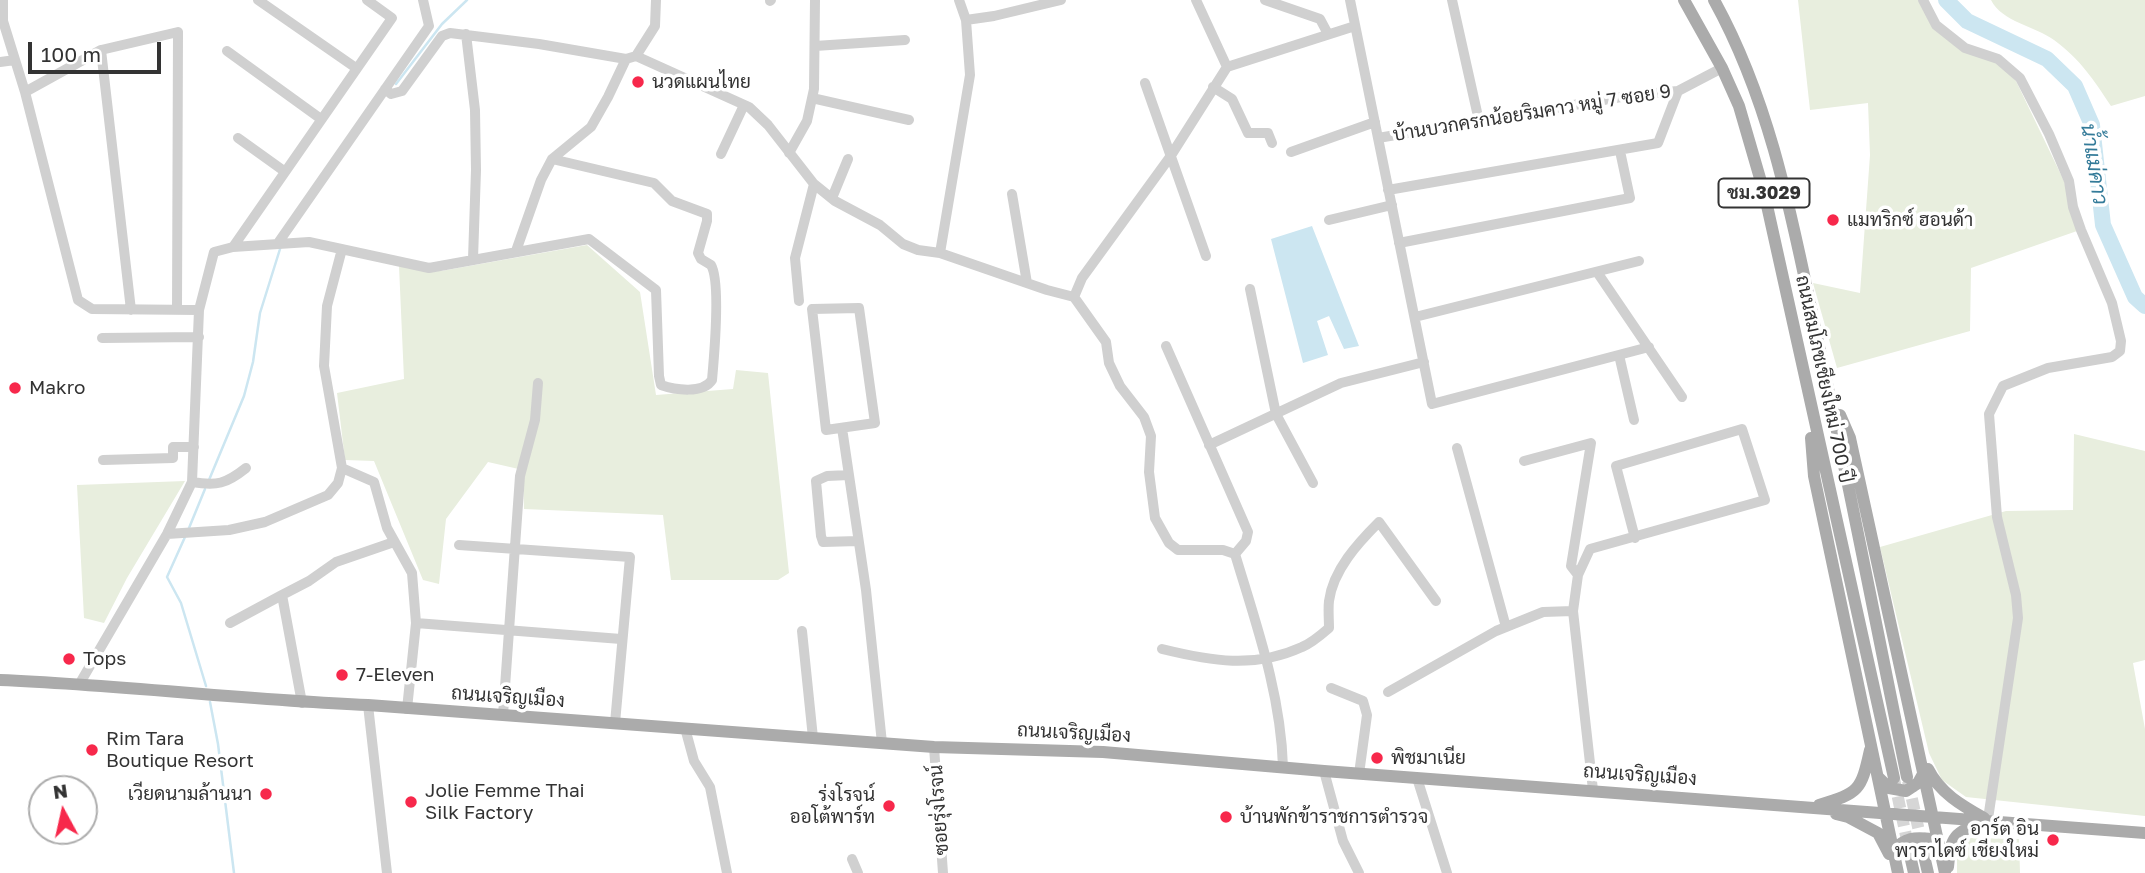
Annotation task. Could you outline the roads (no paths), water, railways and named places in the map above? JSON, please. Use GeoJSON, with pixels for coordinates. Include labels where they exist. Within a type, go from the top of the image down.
{"type":"FeatureCollection","features":[{"type":"Feature","properties":{"kind":"main road","name":"ถนนสมโภชเชียงใหม่ 700 ปี"},"geometry":{"type":"LineString","coordinates":[[1684,0],[1722,68],[1739,106],[1764,192],[1808,397],[1900,778],[1829,392],[1788,199],[1752,78],[1714,0]]}},
{"type":"Feature","properties":{"kind":"main road"},"geometry":{"type":"LineString","coordinates":[[1829,392],[1850,438],[1946,873]]}},
{"type":"Feature","properties":{"kind":"main road"},"geometry":{"type":"LineString","coordinates":[[1808,397],[1814,476],[1898,871]]}},
{"type":"Feature","properties":{"kind":"main road","name":"ถนนเจริญเมือง"},"geometry":{"type":"LineString","coordinates":[[0,681],[80,683],[302,703],[368,705],[934,747],[1103,752],[2145,833]]}},
{"type":"Feature","properties":{"kind":"main road"},"geometry":{"type":"LineString","coordinates":[[1812,807],[1850,796],[1863,780],[1870,747]]}},
{"type":"Feature","properties":{"kind":"main road"},"geometry":{"type":"LineString","coordinates":[[1917,748],[1935,784],[1959,804],[1988,820]]}},
{"type":"Feature","properties":{"kind":"main road"},"geometry":{"type":"LineString","coordinates":[[1878,776],[1889,788],[1906,791],[1918,783],[1924,772]]}},
{"type":"Feature","properties":{"kind":"main road"},"geometry":{"type":"LineString","coordinates":[[1812,807],[1848,817],[1878,833],[1898,871]]}},
{"type":"Feature","properties":{"kind":"main road"},"geometry":{"type":"LineString","coordinates":[[1946,873],[1951,843],[1963,830],[1988,820]]}},
{"type":"Feature","properties":{"kind":"main road"},"geometry":{"type":"LineString","coordinates":[[1893,850],[1913,837],[1932,839],[1940,849]]}},
{"type":"Feature","properties":{"kind":"main road"},"geometry":{"type":"LineString","coordinates":[[1914,873],[1916,849],[1928,873]]}},
{"type":"Feature","properties":{"kind":"street"},"geometry":{"type":"LineString","coordinates":[[3,0],[3,21],[78,300],[92,309],[199,310]]}},
{"type":"Feature","properties":{"kind":"street"},"geometry":{"type":"LineString","coordinates":[[258,0],[356,68]]}},
{"type":"Feature","properties":{"kind":"street"},"geometry":{"type":"LineString","coordinates":[[233,247],[392,18],[368,0]]}},
{"type":"Feature","properties":{"kind":"street"},"geometry":{"type":"LineString","coordinates":[[278,243],[429,26],[424,0]]}},
{"type":"Feature","properties":{"kind":"street"},"geometry":{"type":"LineString","coordinates":[[516,251],[541,180],[552,159],[590,127],[631,58],[655,26],[656,0]]}},
{"type":"Feature","properties":{"kind":"street"},"geometry":{"type":"LineString","coordinates":[[789,153],[807,121],[812,98],[815,0]]}},
{"type":"Feature","properties":{"kind":"street"},"geometry":{"type":"LineString","coordinates":[[940,253],[970,75],[966,20],[959,0]]}},
{"type":"Feature","properties":{"kind":"street"},"geometry":{"type":"LineString","coordinates":[[966,20],[1061,0]]}},
{"type":"Feature","properties":{"kind":"street"},"geometry":{"type":"LineString","coordinates":[[1196,0],[1227,67]]}},
{"type":"Feature","properties":{"kind":"street"},"geometry":{"type":"LineString","coordinates":[[1265,0],[1320,19],[1328,34]]}},
{"type":"Feature","properties":{"kind":"street"},"geometry":{"type":"LineString","coordinates":[[1350,0],[1432,404],[1649,347]]}},
{"type":"Feature","properties":{"kind":"street"},"geometry":{"type":"LineString","coordinates":[[1452,0],[1479,121]]}},
{"type":"Feature","properties":{"kind":"street"},"geometry":{"type":"LineString","coordinates":[[1923,0],[1936,25],[1965,48],[1998,59],[2020,78],[2049,134],[2068,181],[2073,207],[2112,303],[2121,341],[2120,351],[2112,357],[2048,369],[2003,387],[1989,414],[1997,517],[2016,595],[2018,618],[1988,820]]}},
{"type":"Feature","properties":{"kind":"street"},"geometry":{"type":"LineString","coordinates":[[1074,297],[1082,278],[1170,156],[1227,67],[1355,26]]}},
{"type":"Feature","properties":{"kind":"street"},"geometry":{"type":"LineString","coordinates":[[24,92],[101,50],[178,32],[177,310]]}},
{"type":"Feature","properties":{"kind":"street"},"geometry":{"type":"LineString","coordinates":[[385,89],[391,94],[402,91],[442,36],[450,33],[631,58],[744,105],[768,125],[814,184],[832,198],[880,225],[903,244],[918,250],[940,253],[1074,297],[1106,342],[1109,363],[1119,386],[1144,417],[1152,436],[1149,471],[1155,518],[1169,543],[1178,550],[1223,550],[1235,554]]}},
{"type":"Feature","properties":{"kind":"street"},"geometry":{"type":"LineString","coordinates":[[466,34],[475,110],[477,170],[473,259]]}},
{"type":"Feature","properties":{"kind":"street"},"geometry":{"type":"LineString","coordinates":[[815,46],[905,40]]}},
{"type":"Feature","properties":{"kind":"street"},"geometry":{"type":"LineString","coordinates":[[101,50],[131,310]]}},
{"type":"Feature","properties":{"kind":"street"},"geometry":{"type":"LineString","coordinates":[[227,51],[321,119]]}},
{"type":"Feature","properties":{"kind":"street"},"geometry":{"type":"LineString","coordinates":[[0,62],[15,60]]}},
{"type":"Feature","properties":{"kind":"street","name":"บ้านบวกครกน้อยริมคาว หมู่ 7 ซอย 9"},"geometry":{"type":"LineString","coordinates":[[1378,138],[1633,95],[1678,90],[1722,68]]}},
{"type":"Feature","properties":{"kind":"street"},"geometry":{"type":"LineString","coordinates":[[1145,83],[1206,256]]}},
{"type":"Feature","properties":{"kind":"street"},"geometry":{"type":"LineString","coordinates":[[1213,86],[1232,99],[1248,133],[1268,133],[1272,143]]}},
{"type":"Feature","properties":{"kind":"street"},"geometry":{"type":"LineString","coordinates":[[1388,190],[1658,143],[1678,90]]}},
{"type":"Feature","properties":{"kind":"street"},"geometry":{"type":"LineString","coordinates":[[812,98],[909,120]]}},
{"type":"Feature","properties":{"kind":"street"},"geometry":{"type":"LineString","coordinates":[[721,154],[744,105]]}},
{"type":"Feature","properties":{"kind":"street"},"geometry":{"type":"LineString","coordinates":[[1291,152],[1375,122]]}},
{"type":"Feature","properties":{"kind":"street"},"geometry":{"type":"LineString","coordinates":[[238,138],[284,171]]}},
{"type":"Feature","properties":{"kind":"street"},"geometry":{"type":"LineString","coordinates":[[1399,243],[1630,198],[1620,150]]}},
{"type":"Feature","properties":{"kind":"street"},"geometry":{"type":"LineString","coordinates":[[80,683],[167,534],[192,482],[199,310],[214,252],[233,247],[310,242],[429,268],[589,239],[656,290],[659,376],[662,385],[702,389],[708,386],[712,380],[716,341],[715,278],[711,265],[701,259],[698,253],[707,221],[706,214],[672,201],[654,183],[552,159]]}},
{"type":"Feature","properties":{"kind":"street"},"geometry":{"type":"LineString","coordinates":[[832,198],[848,159]]}},
{"type":"Feature","properties":{"kind":"street"},"geometry":{"type":"LineString","coordinates":[[799,302],[794,274],[795,258],[814,184]]}},
{"type":"Feature","properties":{"kind":"street"},"geometry":{"type":"LineString","coordinates":[[1012,194],[1027,283]]}},
{"type":"Feature","properties":{"kind":"street"},"geometry":{"type":"LineString","coordinates":[[1329,220],[1392,205]]}},
{"type":"Feature","properties":{"kind":"street"},"geometry":{"type":"LineString","coordinates":[[167,534],[229,530],[265,523],[317,501],[333,491],[342,468],[324,366],[327,306],[342,249]]}},
{"type":"Feature","properties":{"kind":"street"},"geometry":{"type":"LineString","coordinates":[[1415,317],[1639,261]]}},
{"type":"Feature","properties":{"kind":"street"},"geometry":{"type":"LineString","coordinates":[[1597,272],[1682,397]]}},
{"type":"Feature","properties":{"kind":"street"},"geometry":{"type":"LineString","coordinates":[[1250,289],[1276,414],[1313,483]]}},
{"type":"Feature","properties":{"kind":"street"},"geometry":{"type":"LineString","coordinates":[[859,308],[875,423],[842,428],[825,430],[812,309],[859,308]]}},
{"type":"Feature","properties":{"kind":"street"},"geometry":{"type":"LineString","coordinates":[[102,338],[199,337]]}},
{"type":"Feature","properties":{"kind":"street"},"geometry":{"type":"LineString","coordinates":[[1166,346],[1248,533],[1247,541],[1235,554]]}},
{"type":"Feature","properties":{"kind":"street"},"geometry":{"type":"LineString","coordinates":[[1619,355],[1634,420]]}},
{"type":"Feature","properties":{"kind":"street"},"geometry":{"type":"LineString","coordinates":[[1209,445],[1341,383],[1424,362]]}},
{"type":"Feature","properties":{"kind":"street"},"geometry":{"type":"LineString","coordinates":[[503,715],[520,476],[535,420],[538,383]]}},
{"type":"Feature","properties":{"kind":"street"},"geometry":{"type":"LineString","coordinates":[[842,428],[859,541],[882,743]]}},
{"type":"Feature","properties":{"kind":"street"},"geometry":{"type":"LineString","coordinates":[[1593,790],[1573,611],[1578,575],[1590,550],[1634,538],[1765,500],[1742,429],[1616,466],[1634,538]]}},
{"type":"Feature","properties":{"kind":"street"},"geometry":{"type":"LineString","coordinates":[[1524,461],[1591,443],[1571,566],[1578,575]]}},
{"type":"Feature","properties":{"kind":"street"},"geometry":{"type":"LineString","coordinates":[[103,460],[173,458],[173,447],[194,447]]}},
{"type":"Feature","properties":{"kind":"street"},"geometry":{"type":"LineString","coordinates":[[1457,448],[1506,627]]}},
{"type":"Feature","properties":{"kind":"street"},"geometry":{"type":"LineString","coordinates":[[192,482],[221,484],[232,480],[246,468]]}},
{"type":"Feature","properties":{"kind":"street"},"geometry":{"type":"LineString","coordinates":[[342,468],[374,482],[387,528],[412,573],[416,623],[407,709]]}},
{"type":"Feature","properties":{"kind":"street"},"geometry":{"type":"LineString","coordinates":[[849,475],[827,476],[816,481],[821,536],[823,542],[828,544],[859,541]]}},
{"type":"Feature","properties":{"kind":"street"},"geometry":{"type":"LineString","coordinates":[[1162,649],[1208,660],[1267,659],[1304,647],[1329,628],[1329,600],[1338,574],[1357,544],[1379,522],[1436,601]]}},
{"type":"Feature","properties":{"kind":"street"},"geometry":{"type":"LineString","coordinates":[[230,623],[309,581],[336,562],[394,542]]}},
{"type":"Feature","properties":{"kind":"street"},"geometry":{"type":"LineString","coordinates":[[459,545],[630,557],[615,723]]}},
{"type":"Feature","properties":{"kind":"street"},"geometry":{"type":"LineString","coordinates":[[1235,554],[1267,659],[1282,738],[1283,767]]}},
{"type":"Feature","properties":{"kind":"street"},"geometry":{"type":"LineString","coordinates":[[282,595],[302,703]]}},
{"type":"Feature","properties":{"kind":"street"},"geometry":{"type":"LineString","coordinates":[[1388,692],[1506,627],[1543,612],[1573,611]]}},
{"type":"Feature","properties":{"kind":"street"},"geometry":{"type":"LineString","coordinates":[[416,623],[621,639]]}},
{"type":"Feature","properties":{"kind":"street"},"geometry":{"type":"LineString","coordinates":[[802,631],[813,738]]}},
{"type":"Feature","properties":{"kind":"street"},"geometry":{"type":"LineString","coordinates":[[1331,688],[1363,701],[1367,715],[1360,774]]}},
{"type":"Feature","properties":{"kind":"street"},"geometry":{"type":"LineString","coordinates":[[368,705],[387,873]]}},
{"type":"Feature","properties":{"kind":"street"},"geometry":{"type":"LineString","coordinates":[[685,729],[694,761],[710,788],[727,873]]}},
{"type":"Feature","properties":{"kind":"street","name":"ซอยรุ่งโรจน์"},"geometry":{"type":"LineString","coordinates":[[934,747],[943,873]]}},
{"type":"Feature","properties":{"kind":"street"},"geometry":{"type":"LineString","coordinates":[[1324,771],[1343,841],[1359,873]]}},
{"type":"Feature","properties":{"kind":"street"},"geometry":{"type":"LineString","coordinates":[[1417,778],[1447,873]]}},
{"type":"Feature","properties":{"kind":"street"},"geometry":{"type":"LineString","coordinates":[[852,859],[858,873]]}},
{"type":"Feature","properties":{"kind":"water"},"geometry":{"type":"Polygon","coordinates":[[[1312,226],[1359,346],[1344,349],[1329,316],[1317,321],[1328,355],[1303,363],[1271,239],[1312,226]]]}},
{"type":"Feature","properties":{"kind":"waterway"},"geometry":{"type":"LineString","coordinates":[[396,84],[442,24],[467,0]]}},
{"type":"Feature","properties":{"kind":"waterway","name":"น้ำแม่คาว"},"geometry":{"type":"LineString","coordinates":[[1946,0],[1967,21],[2047,59],[2075,86],[2092,125],[2103,225],[2135,297],[2145,306]]}},
{"type":"Feature","properties":{"kind":"waterway"},"geometry":{"type":"LineString","coordinates":[[209,480],[244,396],[253,362],[260,313],[280,249]]}},
{"type":"Feature","properties":{"kind":"waterway"},"geometry":{"type":"LineString","coordinates":[[189,528],[205,489]]}},
{"type":"Feature","properties":{"kind":"waterway"},"geometry":{"type":"LineString","coordinates":[[185,537],[167,577],[181,603],[206,686]]}},
{"type":"Feature","properties":{"kind":"waterway"},"geometry":{"type":"LineString","coordinates":[[210,702],[234,873]]}},
{"type":"Feature","properties":{"kind":"tunnel"},"geometry":{"type":"LineString","coordinates":[[1894,779],[1909,850]]}},
{"type":"Feature","properties":{"kind":"tunnel"},"geometry":{"type":"LineString","coordinates":[[1908,781],[1922,845]]}},
{"type":"Feature","properties":{"kind":"place","name":"นวดแผนไทย"},"geometry":{"type":"Point","coordinates":[638,82]}},
{"type":"Feature","properties":{"kind":"place","name":"แมทริกซ์ ฮอนด้า"},"geometry":{"type":"Point","coordinates":[1833,220]}},
{"type":"Feature","properties":{"kind":"place","name":"Makro"},"geometry":{"type":"Point","coordinates":[15,388]}},
{"type":"Feature","properties":{"kind":"place","name":"Tops"},"geometry":{"type":"Point","coordinates":[69,659]}},
{"type":"Feature","properties":{"kind":"place","name":"7-Eleven"},"geometry":{"type":"Point","coordinates":[342,675]}},
{"type":"Feature","properties":{"kind":"place","name":"Rim Tara Boutique Resort"},"geometry":{"type":"Point","coordinates":[92,750]}},
{"type":"Feature","properties":{"kind":"place","name":"พิชมาเนีย"},"geometry":{"type":"Point","coordinates":[1377,758]}},
{"type":"Feature","properties":{"kind":"place","name":"เวียดนามล้านนา"},"geometry":{"type":"Point","coordinates":[266,794]}},
{"type":"Feature","properties":{"kind":"place","name":"Jolie Femme Thai Silk Factory"},"geometry":{"type":"Point","coordinates":[411,802]}},
{"type":"Feature","properties":{"kind":"place","name":"รุ่งโรจน์ ออโต้พาร์ท"},"geometry":{"type":"Point","coordinates":[889,806]}},
{"type":"Feature","properties":{"kind":"place","name":"บ้านพักข้าราชการตำรวจ"},"geometry":{"type":"Point","coordinates":[1226,817]}},
{"type":"Feature","properties":{"kind":"place","name":"อาร์ต อิน พาราไดซ์ เชียงใหม่"},"geometry":{"type":"Point","coordinates":[2053,840]}}]}
